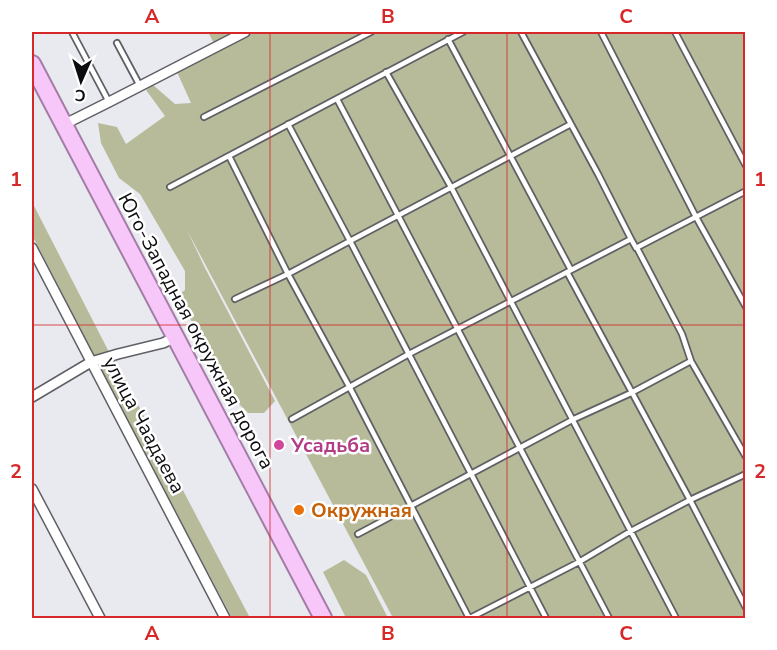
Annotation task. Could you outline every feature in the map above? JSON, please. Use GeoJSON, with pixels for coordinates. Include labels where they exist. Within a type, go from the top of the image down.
{"type":"FeatureCollection","features":[{"type":"Feature","properties":{"kind":"highway","name":"Юго-Западная окружная дорога"},"geometry":{"type":"LineString","coordinates":[[32,64],[323,618]]}},
{"type":"Feature","properties":{"kind":"street"},"geometry":{"type":"LineString","coordinates":[[63,124],[245,32]]}},
{"type":"Feature","properties":{"kind":"street","name":"улица Чаадаева"},"geometry":{"type":"LineString","coordinates":[[32,248],[225,618]]}},
{"type":"Feature","properties":{"kind":"street"},"geometry":{"type":"LineString","coordinates":[[32,397],[91,362],[163,343],[176,337]]}},
{"type":"Feature","properties":{"kind":"street"},"geometry":{"type":"LineString","coordinates":[[32,489],[100,618]]}},
{"type":"Feature","properties":{"kind":"lane"},"geometry":{"type":"LineString","coordinates":[[72,32],[109,102]]}},
{"type":"Feature","properties":{"kind":"lane"},"geometry":{"type":"LineString","coordinates":[[204,117],[371,32]]}},
{"type":"Feature","properties":{"kind":"lane"},"geometry":{"type":"LineString","coordinates":[[170,187],[463,32]]}},
{"type":"Feature","properties":{"kind":"lane"},"geometry":{"type":"LineString","coordinates":[[521,32],[637,248],[681,334],[691,361],[746,457]]}},
{"type":"Feature","properties":{"kind":"lane"},"geometry":{"type":"LineString","coordinates":[[601,32],[696,217],[746,307]]}},
{"type":"Feature","properties":{"kind":"lane"},"geometry":{"type":"LineString","coordinates":[[675,32],[746,166]]}},
{"type":"Feature","properties":{"kind":"lane"},"geometry":{"type":"LineString","coordinates":[[448,39],[511,156],[631,393],[746,608]]}},
{"type":"Feature","properties":{"kind":"lane"},"geometry":{"type":"LineString","coordinates":[[117,43],[140,86]]}},
{"type":"Feature","properties":{"kind":"lane"},"geometry":{"type":"LineString","coordinates":[[386,72],[451,187],[676,618]]}},
{"type":"Feature","properties":{"kind":"lane"},"geometry":{"type":"LineString","coordinates":[[337,99],[609,618]]}},
{"type":"Feature","properties":{"kind":"lane"},"geometry":{"type":"LineString","coordinates":[[288,124],[546,618]]}},
{"type":"Feature","properties":{"kind":"lane"},"geometry":{"type":"LineString","coordinates":[[235,299],[288,274],[571,124]]}},
{"type":"Feature","properties":{"kind":"lane"},"geometry":{"type":"LineString","coordinates":[[229,156],[288,274],[470,618],[579,562],[690,500],[746,474]]}},
{"type":"Feature","properties":{"kind":"lane"},"geometry":{"type":"LineString","coordinates":[[637,248],[746,191]]}},
{"type":"Feature","properties":{"kind":"lane"},"geometry":{"type":"LineString","coordinates":[[292,419],[456,329],[631,239]]}},
{"type":"Feature","properties":{"kind":"lane"},"geometry":{"type":"LineString","coordinates":[[358,534],[691,361]]}},
{"type":"Feature","properties":{"kind":"green space"},"geometry":{"type":"Polygon","coordinates":[[[208,32],[745,32],[745,618],[393,618],[187,230],[275,401],[264,413],[248,413],[230,395],[178,295],[185,290],[185,271],[140,194],[119,178],[101,143],[98,123],[117,127],[126,144],[165,116],[146,90],[153,85],[175,104],[191,103],[177,72],[218,51],[208,32]]]}},
{"type":"Feature","properties":{"kind":"green space"},"geometry":{"type":"Polygon","coordinates":[[[32,202],[109,352],[95,357],[32,235],[32,202]]]}},
{"type":"Feature","properties":{"kind":"green space"},"geometry":{"type":"Polygon","coordinates":[[[114,359],[250,618],[232,618],[98,364],[114,359]]]}},
{"type":"Feature","properties":{"kind":"green space"},"geometry":{"type":"Polygon","coordinates":[[[344,560],[366,575],[388,618],[346,618],[323,572],[344,560]]]}},
{"type":"Feature","properties":{"kind":"place","name":"Усадьба"},"geometry":{"type":"Point","coordinates":[279,445]}},
{"type":"Feature","properties":{"kind":"place","name":"Окружная"},"geometry":{"type":"Point","coordinates":[299,510]}}]}
